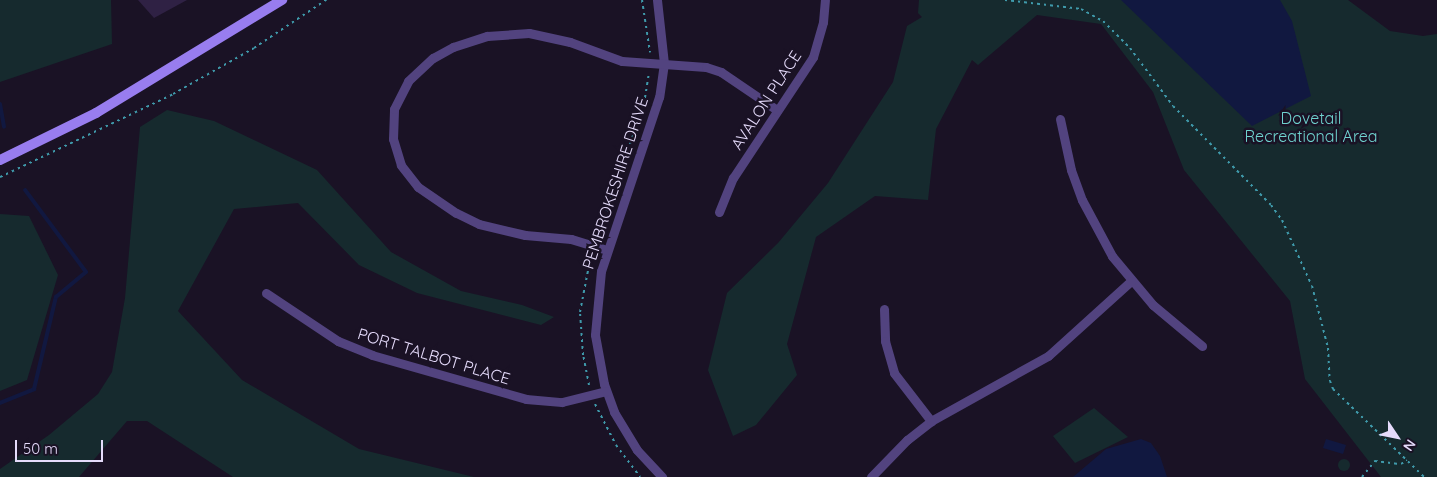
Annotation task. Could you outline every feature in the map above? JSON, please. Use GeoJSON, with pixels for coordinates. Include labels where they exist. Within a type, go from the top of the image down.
{"type":"FeatureCollection","features":[{"type":"Feature","properties":{"kind":"main road"},"geometry":{"type":"LineString","coordinates":[[0,160],[96,113],[282,0]]}},
{"type":"Feature","properties":{"kind":"street","name":"PEMBROKESHIRE DRIVE"},"geometry":{"type":"LineString","coordinates":[[657,0],[664,63],[654,119],[607,250],[595,314],[597,356],[606,391],[625,431],[662,477]]}},
{"type":"Feature","properties":{"kind":"street","name":"AVALON PLACE"},"geometry":{"type":"LineString","coordinates":[[719,212],[728,186],[813,57],[823,22],[825,0]]}},
{"type":"Feature","properties":{"kind":"street"},"geometry":{"type":"LineString","coordinates":[[607,250],[571,239],[504,231],[472,220],[434,200],[418,187],[401,165],[393,139],[394,109],[408,80],[418,69],[453,47],[487,36],[510,33],[548,36],[607,58],[664,63],[721,72],[777,110]]}},
{"type":"Feature","properties":{"kind":"street"},"geometry":{"type":"LineString","coordinates":[[1060,119],[1071,170],[1082,200],[1112,256],[1131,281],[1159,310],[1202,346]]}},
{"type":"Feature","properties":{"kind":"street"},"geometry":{"type":"LineString","coordinates":[[871,477],[907,440],[931,421],[1048,356],[1131,281]]}},
{"type":"Feature","properties":{"kind":"street","name":"PORT TALBOT PLACE"},"geometry":{"type":"LineString","coordinates":[[266,293],[338,341],[372,355],[526,399],[562,402],[606,391]]}},
{"type":"Feature","properties":{"kind":"street"},"geometry":{"type":"LineString","coordinates":[[884,309],[885,341],[894,373],[931,421]]}},
{"type":"Feature","properties":{"kind":"path"},"geometry":{"type":"LineString","coordinates":[[0,177],[173,94],[254,48],[326,0]]}},
{"type":"Feature","properties":{"kind":"path"},"geometry":{"type":"LineString","coordinates":[[1005,0],[1081,9],[1103,21],[1130,48],[1173,106],[1272,205],[1282,220],[1312,286],[1328,348],[1330,381],[1333,389],[1424,477]]}},
{"type":"Feature","properties":{"kind":"path"},"geometry":{"type":"LineString","coordinates":[[1362,477],[1375,461],[1401,464],[1407,460]]}},
{"type":"Feature","properties":{"kind":"green space"},"geometry":{"type":"Polygon","coordinates":[[[0,0],[111,0],[112,44],[0,82],[0,0]]]}},
{"type":"Feature","properties":{"kind":"green space","name":"Dovetail Recreational Area"},"geometry":{"type":"Polygon","coordinates":[[[919,0],[1348,0],[1390,31],[1423,36],[1437,34],[1437,477],[1381,477],[1305,379],[1290,301],[1184,170],[1153,92],[1101,24],[1037,15],[978,65],[972,60],[936,129],[928,200],[875,196],[816,237],[787,344],[797,375],[756,425],[733,436],[708,370],[727,293],[778,243],[828,183],[893,82],[907,26],[922,17],[918,13],[919,0]]]}},
{"type":"Feature","properties":{"kind":"green space"},"geometry":{"type":"Polygon","coordinates":[[[167,110],[214,121],[317,170],[391,252],[461,291],[522,305],[554,317],[541,325],[417,293],[359,265],[298,203],[234,209],[178,311],[242,380],[359,449],[474,477],[233,477],[147,421],[127,421],[79,477],[0,477],[0,469],[49,435],[98,394],[112,372],[125,298],[140,127],[167,110]]]}},
{"type":"Feature","properties":{"kind":"green space"},"geometry":{"type":"Polygon","coordinates":[[[0,214],[29,216],[58,275],[27,380],[0,391],[0,214]]]}},
{"type":"Feature","properties":{"kind":"green space"},"geometry":{"type":"Polygon","coordinates":[[[1094,408],[1128,437],[1075,463],[1053,436],[1094,408]]]}},
{"type":"Feature","properties":{"kind":"green space"},"geometry":{"type":"Polygon","coordinates":[[[1346,459],[1349,460],[1349,470],[1342,471],[1339,470],[1338,463],[1339,460],[1346,459]]]}},
{"type":"Feature","properties":{"kind":"water"},"geometry":{"type":"Polygon","coordinates":[[[1121,0],[1280,0],[1292,21],[1311,96],[1252,126],[1121,0]]]}},
{"type":"Feature","properties":{"kind":"water"},"geometry":{"type":"Polygon","coordinates":[[[1141,439],[1151,443],[1160,456],[1167,477],[1073,477],[1106,449],[1141,439]]]}},
{"type":"Feature","properties":{"kind":"water"},"geometry":{"type":"Polygon","coordinates":[[[1326,439],[1346,445],[1343,454],[1323,448],[1326,439]]]}},
{"type":"Feature","properties":{"kind":"building"},"geometry":{"type":"Polygon","coordinates":[[[138,0],[187,0],[154,18],[138,0]]]}},
{"type":"Feature","properties":{"kind":"waterway"},"geometry":{"type":"LineString","coordinates":[[0,104],[4,127]]}},
{"type":"Feature","properties":{"kind":"waterway"},"geometry":{"type":"LineString","coordinates":[[0,403],[34,389],[56,297],[86,272],[25,190]]}}]}
